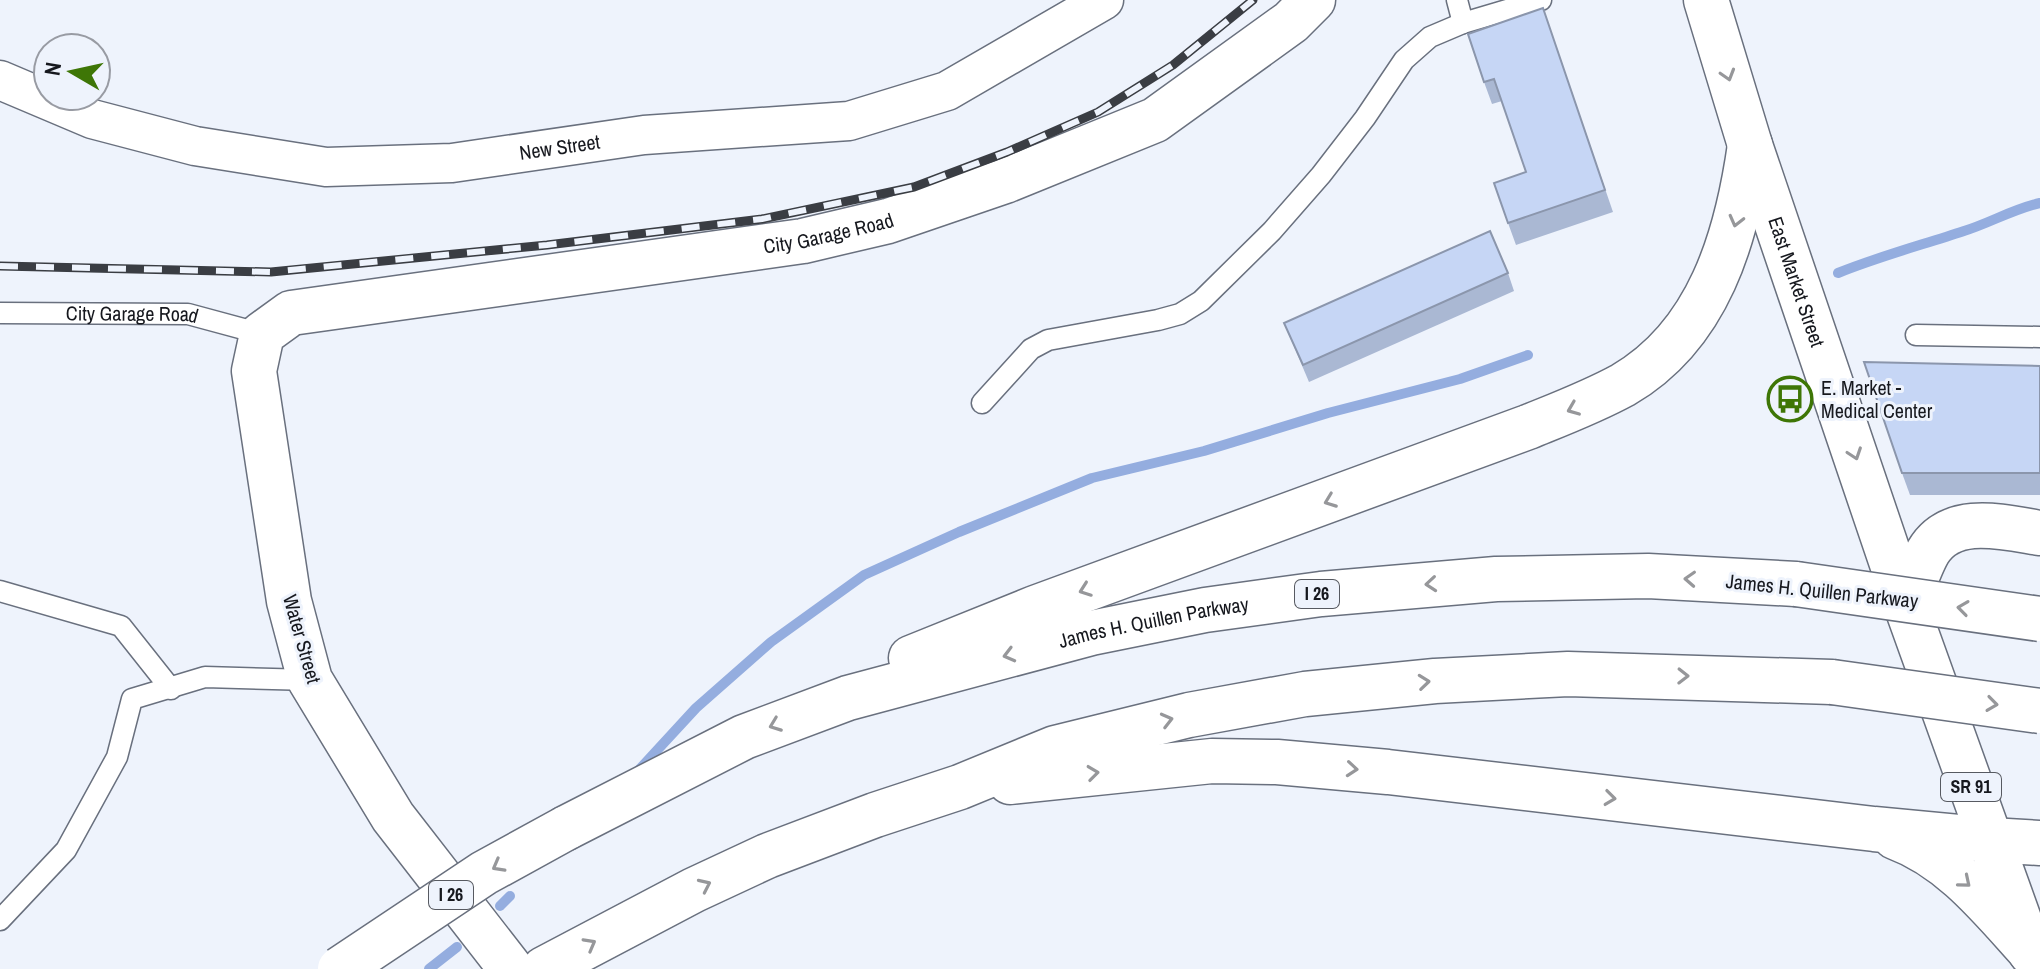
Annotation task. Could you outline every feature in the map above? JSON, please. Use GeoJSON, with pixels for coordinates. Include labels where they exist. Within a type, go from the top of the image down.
{"type":"FeatureCollection","features":[{"type":"Feature","properties":{"kind":"main road","name":"City Garage Road"},"geometry":{"type":"LineString","coordinates":[[276,324],[803,241],[888,221],[1005,181],[1155,120],[1291,22],[1313,0]]}},
{"type":"Feature","properties":{"kind":"main road","name":"East Market Street"},"geometry":{"type":"LineString","coordinates":[[1706,0],[1750,145],[1906,605],[2034,960]]}},
{"type":"Feature","properties":{"kind":"main road"},"geometry":{"type":"LineString","coordinates":[[848,698],[917,653],[1542,422],[1584,405],[1625,383],[1656,362],[1687,329],[1714,285],[1730,244],[1744,187],[1750,145]]}},
{"type":"Feature","properties":{"kind":"main road","name":"Water Street"},"geometry":{"type":"LineString","coordinates":[[276,324],[254,371],[289,601],[310,680],[393,817],[511,969]]}},
{"type":"Feature","properties":{"kind":"main road"},"geometry":{"type":"LineString","coordinates":[[1906,605],[1928,551],[1942,535],[1973,525],[2040,533]]}},
{"type":"Feature","properties":{"kind":"main road","name":"James H. Quillen Parkway"},"geometry":{"type":"LineString","coordinates":[[340,969],[484,873],[744,737],[848,698],[1091,633],[1205,610],[1321,594],[1496,579],[1648,576],[1796,584],[2040,619]]}},
{"type":"Feature","properties":{"kind":"main road"},"geometry":{"type":"LineString","coordinates":[[544,969],[635,920],[767,856],[960,787],[1055,748],[1189,715],[1305,694],[1435,681],[1568,674],[1832,682],[2040,711]]}},
{"type":"Feature","properties":{"kind":"main road"},"geometry":{"type":"LineString","coordinates":[[960,787],[1212,761],[1277,762],[1388,772],[1874,829],[2040,843]]}},
{"type":"Feature","properties":{"kind":"main road"},"geometry":{"type":"LineString","coordinates":[[1874,829],[1907,841],[1942,863],[1974,890],[2034,960]]}},
{"type":"Feature","properties":{"kind":"street","name":"New Street"},"geometry":{"type":"LineString","coordinates":[[0,80],[92,119],[195,146],[326,167],[452,163],[644,135],[849,121],[947,91],[1104,0]]}},
{"type":"Feature","properties":{"kind":"lane"},"geometry":{"type":"LineString","coordinates":[[1457,0],[1463,23]]}},
{"type":"Feature","properties":{"kind":"lane"},"geometry":{"type":"LineString","coordinates":[[982,403],[1031,349],[1048,340],[1158,320],[1180,314],[1201,301],[1272,231],[1321,175],[1404,60],[1430,37],[1463,23],[1541,0]]}},
{"type":"Feature","properties":{"kind":"lane","name":"City Garage Road"},"geometry":{"type":"LineString","coordinates":[[0,313],[188,314],[276,324]]}},
{"type":"Feature","properties":{"kind":"lane"},"geometry":{"type":"LineString","coordinates":[[1916,335],[2040,337]]}},
{"type":"Feature","properties":{"kind":"lane"},"geometry":{"type":"LineString","coordinates":[[0,591],[121,626],[171,689]]}},
{"type":"Feature","properties":{"kind":"lane"},"geometry":{"type":"LineString","coordinates":[[0,920],[66,850],[117,757],[132,699],[205,677],[310,680]]}},
{"type":"Feature","properties":{"kind":"building"},"geometry":{"type":"Polygon","coordinates":[[[1543,8],[1605,190],[1508,223],[1494,183],[1526,172],[1494,79],[1484,82],[1468,34],[1543,8]]]}},
{"type":"Feature","properties":{"kind":"building"},"geometry":{"type":"Polygon","coordinates":[[[1490,231],[1508,273],[1303,365],[1284,323],[1490,231]]]}},
{"type":"Feature","properties":{"kind":"building"},"geometry":{"type":"Polygon","coordinates":[[[1864,362],[2040,366],[2040,473],[1902,473],[1864,362]]]}},
{"type":"Feature","properties":{"kind":"waterway"},"geometry":{"type":"LineString","coordinates":[[1838,273],[2040,203]]}},
{"type":"Feature","properties":{"kind":"waterway"},"geometry":{"type":"LineString","coordinates":[[637,772],[696,708],[771,642],[864,575],[1092,478],[1204,451],[1328,413],[1460,379],[1528,355]]}},
{"type":"Feature","properties":{"kind":"waterway"},"geometry":{"type":"LineString","coordinates":[[500,906],[510,896]]}},
{"type":"Feature","properties":{"kind":"waterway"},"geometry":{"type":"LineString","coordinates":[[429,969],[457,947]]}},
{"type":"Feature","properties":{"kind":"railway"},"geometry":{"type":"LineString","coordinates":[[0,266],[271,272],[547,245],[762,219],[914,187],[1007,152],[1098,112],[1173,65],[1253,0]]}},
{"type":"Feature","properties":{"kind":"place","name":"E. Market - Medical Center"},"geometry":{"type":"Point","coordinates":[1790,399]}}]}
